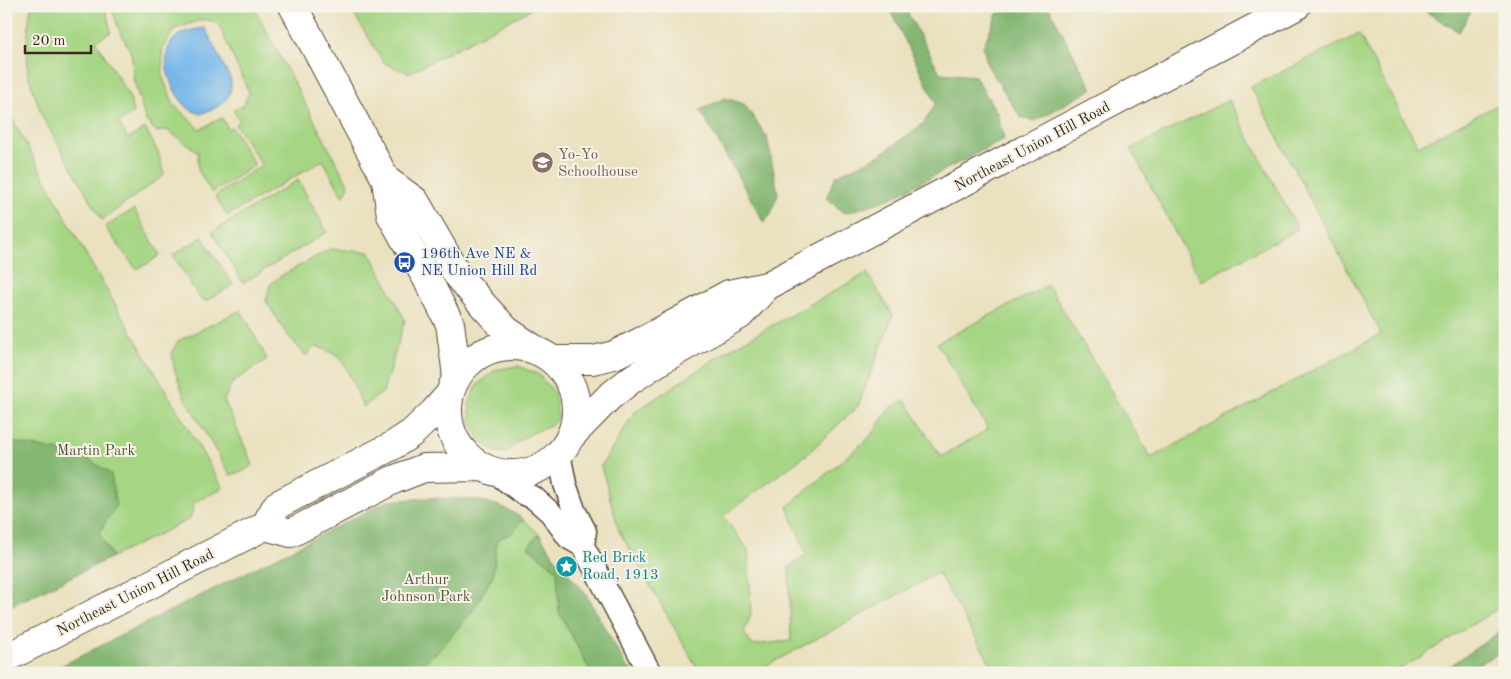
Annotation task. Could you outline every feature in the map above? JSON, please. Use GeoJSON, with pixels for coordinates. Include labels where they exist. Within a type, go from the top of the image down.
{"type":"FeatureCollection","features":[{"type":"Feature","properties":{"kind":"street"},"geometry":{"type":"LineString","coordinates":[[293,6],[386,180],[391,215],[450,324],[453,386],[448,416],[454,437],[466,454],[523,493],[534,498],[551,513],[569,538],[583,546],[650,673]]}},
{"type":"Feature","properties":{"kind":"street","name":"Northeast Union Hill Road"},"geometry":{"type":"LineString","coordinates":[[546,356],[593,360],[614,355],[729,294],[767,286],[1296,6]]}},
{"type":"Feature","properties":{"kind":"street"},"geometry":{"type":"LineString","coordinates":[[386,180],[415,201],[457,274],[482,304],[506,330],[546,356],[566,376],[574,395],[575,416],[564,445],[545,464],[528,472],[510,474],[487,469],[424,468],[393,480],[290,533],[265,526],[276,505],[392,446],[412,433],[434,412],[469,362],[485,352],[503,346],[521,347],[546,356]]}},
{"type":"Feature","properties":{"kind":"street","name":"Northeast Union Hill Road"},"geometry":{"type":"LineString","coordinates":[[564,445],[609,397],[661,360],[740,315],[767,286]]}},
{"type":"Feature","properties":{"kind":"street"},"geometry":{"type":"LineString","coordinates":[[564,445],[568,493],[585,531],[583,546]]}},
{"type":"Feature","properties":{"kind":"street","name":"Northeast Union Hill Road"},"geometry":{"type":"LineString","coordinates":[[6,658],[265,526]]}},
{"type":"Feature","properties":{"kind":"green space"},"geometry":{"type":"Polygon","coordinates":[[[31,6],[105,6],[111,32],[96,41],[130,98],[133,113],[119,123],[128,139],[145,128],[158,152],[164,175],[102,220],[43,118],[28,75],[27,38],[31,6]]]}},
{"type":"Feature","properties":{"kind":"green space"},"geometry":{"type":"Polygon","coordinates":[[[111,6],[253,6],[349,186],[343,197],[323,160],[227,216],[215,196],[262,165],[235,124],[240,121],[233,110],[243,106],[249,93],[218,23],[204,19],[175,29],[162,49],[163,78],[174,105],[200,129],[222,118],[228,129],[232,127],[255,165],[212,193],[198,170],[198,152],[167,130],[157,132],[146,121],[134,81],[131,52],[119,30],[111,6]]]}},
{"type":"Feature","properties":{"kind":"green space"},"geometry":{"type":"Polygon","coordinates":[[[349,6],[537,6],[409,73],[384,63],[349,6]]]}},
{"type":"Feature","properties":{"kind":"green space"},"geometry":{"type":"Polygon","coordinates":[[[888,6],[904,6],[940,73],[975,76],[997,113],[1004,139],[889,199],[845,213],[826,198],[836,176],[880,155],[924,123],[936,103],[888,6]]]}},
{"type":"Feature","properties":{"kind":"green space"},"geometry":{"type":"Polygon","coordinates":[[[1010,6],[1048,6],[1092,89],[1035,121],[1020,117],[988,66],[983,47],[997,14],[1010,6]]]}},
{"type":"Feature","properties":{"kind":"green space"},"geometry":{"type":"Polygon","coordinates":[[[1417,6],[1474,6],[1459,32],[1417,6]]]}},
{"type":"Feature","properties":{"kind":"green space"},"geometry":{"type":"Polygon","coordinates":[[[1359,34],[1418,146],[1505,101],[1505,470],[1502,475],[1505,487],[1505,604],[1414,661],[1391,673],[996,673],[938,573],[753,673],[700,673],[619,531],[601,466],[635,412],[728,350],[867,273],[893,315],[858,406],[806,455],[723,516],[748,550],[751,614],[744,633],[752,645],[791,641],[789,567],[807,554],[787,507],[869,438],[890,408],[905,400],[941,457],[988,429],[937,343],[1048,285],[1151,458],[1381,334],[1251,87],[1359,34]]]}},
{"type":"Feature","properties":{"kind":"green space"},"geometry":{"type":"Polygon","coordinates":[[[725,98],[744,104],[767,137],[778,194],[770,216],[764,222],[700,110],[725,98]]]}},
{"type":"Feature","properties":{"kind":"green space"},"geometry":{"type":"Polygon","coordinates":[[[1229,100],[1298,229],[1201,281],[1131,149],[1229,100]]]}},
{"type":"Feature","properties":{"kind":"green space","name":"Martin Park"},"geometry":{"type":"Polygon","coordinates":[[[6,107],[89,260],[223,488],[193,503],[194,506],[190,519],[112,557],[106,546],[6,595],[6,107]]]}},
{"type":"Feature","properties":{"kind":"green space"},"geometry":{"type":"Polygon","coordinates":[[[298,180],[327,232],[243,283],[212,232],[298,180]]]}},
{"type":"Feature","properties":{"kind":"green space"},"geometry":{"type":"Polygon","coordinates":[[[134,209],[160,255],[136,269],[105,227],[134,209]]]}},
{"type":"Feature","properties":{"kind":"green space"},"geometry":{"type":"Polygon","coordinates":[[[202,237],[233,285],[206,301],[200,299],[173,255],[202,237]]]}},
{"type":"Feature","properties":{"kind":"green space"},"geometry":{"type":"Polygon","coordinates":[[[330,249],[370,252],[405,320],[383,392],[363,407],[340,356],[316,346],[306,356],[286,333],[266,301],[270,285],[279,277],[330,249]]]}},
{"type":"Feature","properties":{"kind":"green space"},"geometry":{"type":"Polygon","coordinates":[[[241,310],[267,359],[232,383],[224,400],[253,465],[242,472],[230,475],[184,396],[174,368],[172,352],[178,341],[241,310]]]}},
{"type":"Feature","properties":{"kind":"green space"},"geometry":{"type":"Polygon","coordinates":[[[518,366],[538,374],[554,392],[558,418],[549,427],[523,438],[505,453],[494,451],[481,441],[471,423],[469,404],[477,385],[495,370],[518,366]]]}},
{"type":"Feature","properties":{"kind":"green space"},"geometry":{"type":"Polygon","coordinates":[[[6,441],[82,455],[111,474],[116,506],[99,533],[112,557],[7,608],[6,441]]]}},
{"type":"Feature","properties":{"kind":"green space","name":"Arthur Johnson Park"},"geometry":{"type":"Polygon","coordinates":[[[426,498],[476,500],[499,506],[523,519],[512,533],[497,540],[493,575],[473,611],[437,652],[411,673],[47,673],[388,501],[426,498]]]}},
{"type":"Feature","properties":{"kind":"green space","name":"Arthur Johnson Park"},"geometry":{"type":"Polygon","coordinates":[[[523,519],[539,534],[535,538],[624,673],[67,673],[520,523],[523,519]]]}},
{"type":"Feature","properties":{"kind":"green space"},"geometry":{"type":"Polygon","coordinates":[[[539,534],[561,566],[584,591],[625,664],[634,673],[591,673],[559,612],[557,570],[528,547],[539,534]]]}},
{"type":"Feature","properties":{"kind":"green space"},"geometry":{"type":"Polygon","coordinates":[[[1505,628],[1505,650],[1461,673],[1440,673],[1505,628]]]}},
{"type":"Feature","properties":{"kind":"water"},"geometry":{"type":"Polygon","coordinates":[[[205,28],[231,80],[231,87],[230,93],[223,103],[200,114],[187,107],[176,94],[169,76],[166,59],[174,39],[186,32],[205,28]]]}},
{"type":"Feature","properties":{"kind":"waterway"},"geometry":{"type":"LineString","coordinates":[[15,660],[22,673]]}},
{"type":"Feature","properties":{"kind":"place","name":"Yo-Yo Schoolhouse"},"geometry":{"type":"Point","coordinates":[542,163]}},
{"type":"Feature","properties":{"kind":"place","name":"196th Ave NE & NE Union Hill Rd"},"geometry":{"type":"Point","coordinates":[405,262]}},
{"type":"Feature","properties":{"kind":"place","name":"Red Brick Road, 1913"},"geometry":{"type":"Point","coordinates":[566,566]}}]}
